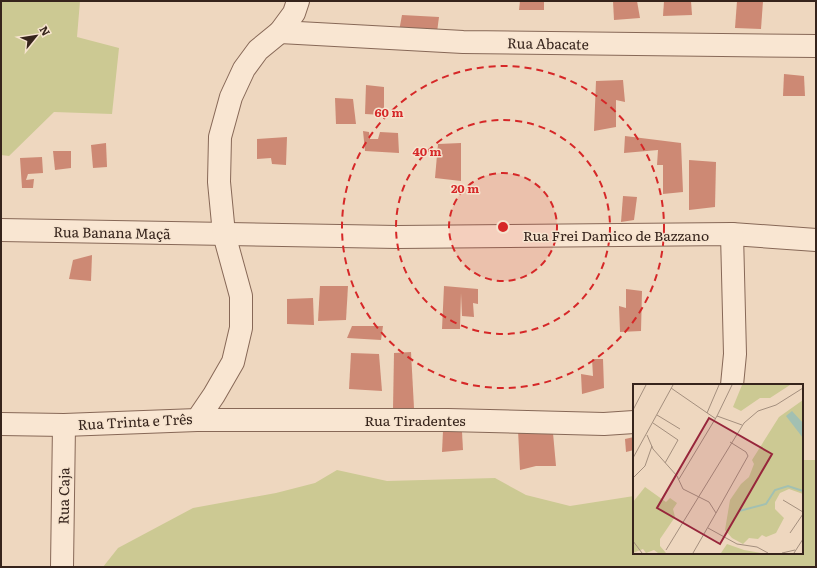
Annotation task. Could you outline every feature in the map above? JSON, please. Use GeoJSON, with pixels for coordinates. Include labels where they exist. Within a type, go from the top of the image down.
{"type":"FeatureCollection","features":[{"type":"Feature","properties":{"kind":"street","name":"Rua Trinta e Três"},"geometry":{"type":"LineString","coordinates":[[1,424],[64,425],[197,420],[214,395],[233,362],[241,328],[241,296],[224,234],[219,182],[220,137],[230,97],[244,69],[258,50],[280,32],[294,14],[298,1]]}},
{"type":"Feature","properties":{"kind":"street","name":"Rua Abacate"},"geometry":{"type":"LineString","coordinates":[[280,32],[463,42],[816,46]]}},
{"type":"Feature","properties":{"kind":"street","name":"Rua Banana Maçã"},"geometry":{"type":"LineString","coordinates":[[1,230],[224,234]]}},
{"type":"Feature","properties":{"kind":"street","name":"Rua Frei Damico de Bazzano"},"geometry":{"type":"LineString","coordinates":[[224,234],[397,237],[732,234],[816,240]]}},
{"type":"Feature","properties":{"kind":"street"},"geometry":{"type":"LineString","coordinates":[[732,234],[734,354],[732,384]]}},
{"type":"Feature","properties":{"kind":"street","name":"Rua Tiradentes"},"geometry":{"type":"LineString","coordinates":[[197,420],[448,420],[604,424],[633,422]]}},
{"type":"Feature","properties":{"kind":"street","name":"Rua Caja"},"geometry":{"type":"LineString","coordinates":[[62,567],[64,425]]}},
{"type":"Feature","properties":{"kind":"shaded area"},"geometry":{"type":"Polygon","coordinates":[[[1,1],[80,1],[77,37],[119,48],[112,114],[54,112],[9,156],[1,155],[1,1]]]}},
{"type":"Feature","properties":{"kind":"shaded area"},"geometry":{"type":"Polygon","coordinates":[[[803,460],[816,460],[816,567],[103,567],[118,548],[193,508],[276,493],[315,483],[337,470],[387,481],[495,478],[526,495],[570,506],[633,496],[633,554],[803,554],[803,460]]]}},
{"type":"Feature","properties":{"kind":"building"},"geometry":{"type":"Polygon","coordinates":[[[520,1],[544,1],[544,10],[519,10],[520,1]]]}},
{"type":"Feature","properties":{"kind":"building"},"geometry":{"type":"Polygon","coordinates":[[[613,1],[637,1],[640,18],[614,20],[613,1]]]}},
{"type":"Feature","properties":{"kind":"building"},"geometry":{"type":"Polygon","coordinates":[[[664,1],[691,1],[692,15],[663,16],[664,1]]]}},
{"type":"Feature","properties":{"kind":"building"},"geometry":{"type":"Polygon","coordinates":[[[737,1],[763,1],[761,29],[735,28],[737,1]]]}},
{"type":"Feature","properties":{"kind":"building"},"geometry":{"type":"Polygon","coordinates":[[[402,15],[439,17],[437,32],[399,31],[402,15]]]}},
{"type":"Feature","properties":{"kind":"building"},"geometry":{"type":"Polygon","coordinates":[[[784,74],[804,76],[805,96],[783,96],[784,74]]]}},
{"type":"Feature","properties":{"kind":"building"},"geometry":{"type":"Polygon","coordinates":[[[623,80],[625,102],[616,100],[616,127],[594,131],[596,81],[623,80]]]}},
{"type":"Feature","properties":{"kind":"building"},"geometry":{"type":"Polygon","coordinates":[[[366,85],[384,87],[384,115],[365,114],[366,85]]]}},
{"type":"Feature","properties":{"kind":"building"},"geometry":{"type":"Polygon","coordinates":[[[335,98],[353,99],[356,124],[336,124],[335,98]]]}},
{"type":"Feature","properties":{"kind":"building"},"geometry":{"type":"Polygon","coordinates":[[[363,131],[369,132],[370,139],[378,139],[380,132],[398,133],[399,153],[365,151],[363,131]]]}},
{"type":"Feature","properties":{"kind":"building"},"geometry":{"type":"Polygon","coordinates":[[[625,136],[681,143],[683,192],[663,194],[663,165],[657,165],[658,150],[624,153],[625,136]]]}},
{"type":"Feature","properties":{"kind":"building"},"geometry":{"type":"Polygon","coordinates":[[[287,137],[286,165],[272,164],[271,158],[257,159],[257,139],[287,137]]]}},
{"type":"Feature","properties":{"kind":"building"},"geometry":{"type":"Polygon","coordinates":[[[106,143],[107,167],[93,168],[91,145],[106,143]]]}},
{"type":"Feature","properties":{"kind":"building"},"geometry":{"type":"Polygon","coordinates":[[[461,143],[461,181],[435,178],[438,144],[461,143]]]}},
{"type":"Feature","properties":{"kind":"building"},"geometry":{"type":"Polygon","coordinates":[[[53,151],[71,151],[71,168],[55,170],[53,151]]]}},
{"type":"Feature","properties":{"kind":"building"},"geometry":{"type":"Polygon","coordinates":[[[42,157],[43,173],[28,174],[26,180],[34,179],[33,188],[22,188],[20,158],[42,157]]]}},
{"type":"Feature","properties":{"kind":"building"},"geometry":{"type":"Polygon","coordinates":[[[689,160],[716,162],[715,207],[689,210],[689,160]]]}},
{"type":"Feature","properties":{"kind":"building"},"geometry":{"type":"Polygon","coordinates":[[[623,196],[637,197],[634,220],[621,222],[623,196]]]}},
{"type":"Feature","properties":{"kind":"building"},"geometry":{"type":"Polygon","coordinates":[[[92,255],[91,281],[69,279],[73,260],[92,255]]]}},
{"type":"Feature","properties":{"kind":"building"},"geometry":{"type":"Polygon","coordinates":[[[320,286],[348,286],[346,320],[318,321],[320,286]]]}},
{"type":"Feature","properties":{"kind":"building"},"geometry":{"type":"Polygon","coordinates":[[[444,286],[478,289],[478,304],[473,303],[474,317],[462,316],[461,293],[460,329],[442,329],[444,286]]]}},
{"type":"Feature","properties":{"kind":"building"},"geometry":{"type":"Polygon","coordinates":[[[626,289],[642,291],[641,331],[620,332],[619,306],[626,308],[626,289]]]}},
{"type":"Feature","properties":{"kind":"building"},"geometry":{"type":"Polygon","coordinates":[[[313,298],[314,325],[287,324],[287,299],[313,298]]]}},
{"type":"Feature","properties":{"kind":"building"},"geometry":{"type":"Polygon","coordinates":[[[352,326],[383,326],[381,340],[347,338],[352,326]]]}},
{"type":"Feature","properties":{"kind":"building"},"geometry":{"type":"Polygon","coordinates":[[[411,352],[414,408],[393,409],[394,353],[411,352]]]}},
{"type":"Feature","properties":{"kind":"building"},"geometry":{"type":"Polygon","coordinates":[[[351,353],[379,354],[382,391],[349,389],[351,353]]]}},
{"type":"Feature","properties":{"kind":"building"},"geometry":{"type":"Polygon","coordinates":[[[592,359],[603,359],[604,388],[582,394],[581,374],[593,376],[592,359]]]}},
{"type":"Feature","properties":{"kind":"building"},"geometry":{"type":"Polygon","coordinates":[[[518,430],[553,433],[556,466],[536,466],[520,470],[518,430]]]}},
{"type":"Feature","properties":{"kind":"building"},"geometry":{"type":"Polygon","coordinates":[[[443,431],[462,432],[463,450],[442,452],[443,431]]]}},
{"type":"Feature","properties":{"kind":"building"},"geometry":{"type":"Polygon","coordinates":[[[633,437],[633,450],[626,452],[625,439],[633,437]]]}}]}
